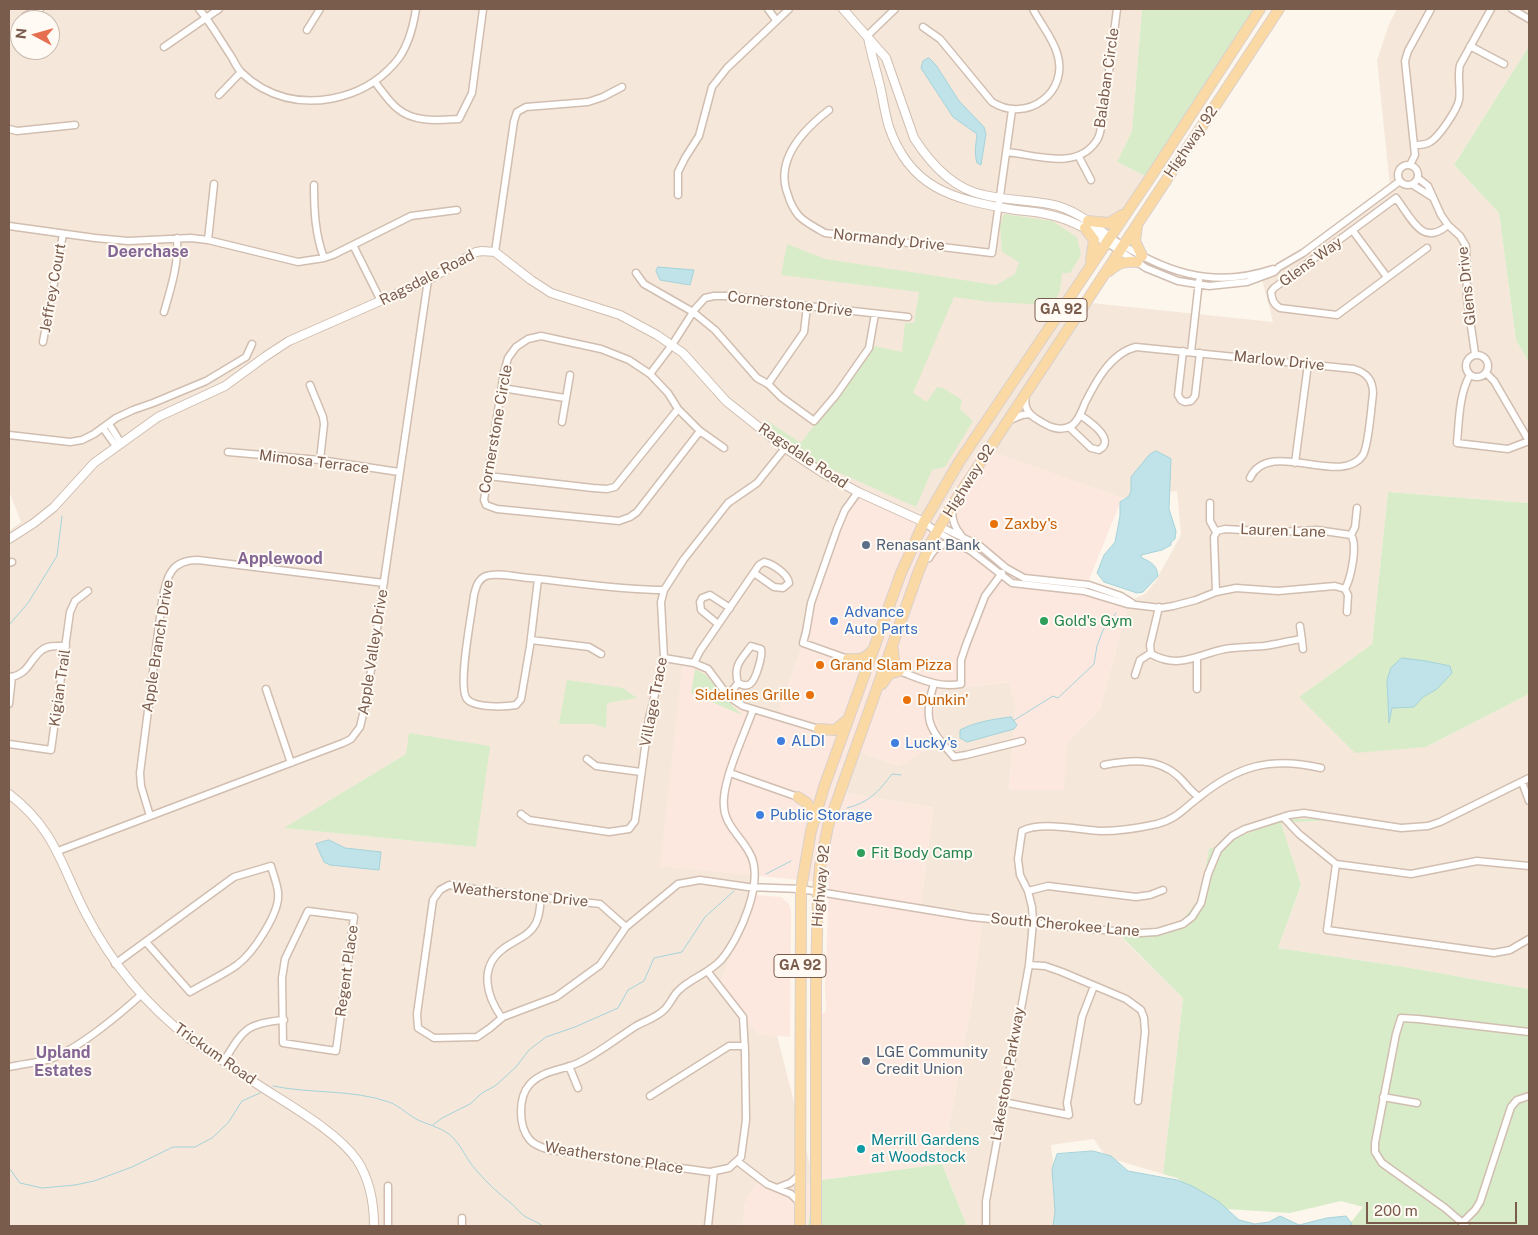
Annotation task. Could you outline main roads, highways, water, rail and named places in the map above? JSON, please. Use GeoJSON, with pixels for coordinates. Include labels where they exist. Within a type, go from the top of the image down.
{"type":"FeatureCollection","features":[{"type":"Feature","properties":{"kind":"main road","name":"Highway 92"},"geometry":{"type":"LineString","coordinates":[[800,1226],[801,889],[814,820],[824,788],[901,573],[924,522],[959,462],[1260,9]]}},
{"type":"Feature","properties":{"kind":"main road","name":"Highway 92"},"geometry":{"type":"LineString","coordinates":[[816,1226],[816,976],[820,867],[828,826],[921,566],[953,504],[1279,9]]}},
{"type":"Feature","properties":{"kind":"main road"},"geometry":{"type":"LineString","coordinates":[[1090,266],[1094,252],[1094,240],[1087,224],[1108,223],[1126,211]]}},
{"type":"Feature","properties":{"kind":"main road"},"geometry":{"type":"LineString","coordinates":[[1100,279],[1115,265],[1139,259],[1136,241],[1137,223]]}},
{"type":"Feature","properties":{"kind":"main road"},"geometry":{"type":"LineString","coordinates":[[863,728],[872,712],[886,677],[899,671],[892,658],[893,641]]}},
{"type":"Feature","properties":{"kind":"main road"},"geometry":{"type":"LineString","coordinates":[[862,683],[856,664],[848,659],[867,657],[874,648]]}},
{"type":"Feature","properties":{"kind":"main road"},"geometry":{"type":"LineString","coordinates":[[836,756],[832,736],[819,729],[835,730],[852,713]]}},
{"type":"Feature","properties":{"kind":"main road"},"geometry":{"type":"LineString","coordinates":[[814,820],[807,803],[798,797],[814,796],[824,788]]}},
{"type":"Feature","properties":{"kind":"water"},"geometry":{"type":"Polygon","coordinates":[[[929,58],[936,65],[959,101],[984,127],[986,134],[981,165],[977,163],[976,156],[977,134],[953,117],[921,68],[923,61],[929,58]]]}},
{"type":"Feature","properties":{"kind":"water"},"geometry":{"type":"Polygon","coordinates":[[[658,267],[694,270],[690,285],[660,280],[656,271],[658,267]]]}},
{"type":"Feature","properties":{"kind":"water"},"geometry":{"type":"Polygon","coordinates":[[[1156,451],[1171,459],[1169,509],[1176,531],[1175,539],[1171,542],[1171,545],[1162,550],[1141,555],[1142,558],[1155,567],[1158,576],[1143,592],[1137,593],[1104,582],[1097,573],[1104,555],[1115,542],[1120,516],[1120,502],[1129,496],[1131,477],[1149,455],[1156,451]]]}},
{"type":"Feature","properties":{"kind":"water"},"geometry":{"type":"Polygon","coordinates":[[[1402,658],[1450,666],[1452,673],[1437,689],[1423,697],[1414,707],[1392,708],[1389,723],[1387,680],[1391,668],[1402,658]]]}},
{"type":"Feature","properties":{"kind":"water"},"geometry":{"type":"Polygon","coordinates":[[[1011,717],[1017,725],[1014,729],[967,742],[960,738],[960,730],[966,727],[985,721],[1011,717]]]}},
{"type":"Feature","properties":{"kind":"water"},"geometry":{"type":"Polygon","coordinates":[[[329,840],[345,848],[381,852],[379,870],[330,865],[324,862],[316,844],[329,840]]]}},
{"type":"Feature","properties":{"kind":"water"},"geometry":{"type":"Polygon","coordinates":[[[1093,1151],[1111,1156],[1128,1171],[1177,1180],[1192,1186],[1218,1201],[1239,1220],[1255,1224],[1269,1222],[1280,1216],[1299,1225],[1327,1218],[1346,1216],[1352,1224],[1351,1226],[1053,1226],[1055,1211],[1052,1169],[1057,1154],[1093,1151]]]}},
{"type":"Feature","properties":{"kind":"waterway"},"geometry":{"type":"LineString","coordinates":[[9,625],[28,603],[57,556],[62,516]]}},
{"type":"Feature","properties":{"kind":"waterway"},"geometry":{"type":"LineString","coordinates":[[1013,721],[1053,696],[1058,698],[1094,664],[1097,646],[1103,630],[1116,613]]}},
{"type":"Feature","properties":{"kind":"waterway"},"geometry":{"type":"LineString","coordinates":[[847,808],[862,803],[873,796],[892,774],[901,775]]}},
{"type":"Feature","properties":{"kind":"waterway"},"geometry":{"type":"LineString","coordinates":[[766,874],[791,861]]}},
{"type":"Feature","properties":{"kind":"waterway"},"geometry":{"type":"LineString","coordinates":[[433,1125],[442,1118],[470,1104],[482,1093],[495,1086],[516,1067],[529,1050],[546,1037],[575,1027],[618,1008],[628,990],[644,981],[654,958],[682,952],[705,917],[734,891]]}},
{"type":"Feature","properties":{"kind":"waterway"},"geometry":{"type":"LineString","coordinates":[[273,1086],[360,1095],[393,1104],[418,1120],[449,1134],[457,1142],[472,1166],[489,1184],[524,1216],[543,1226]]}},
{"type":"Feature","properties":{"kind":"waterway"},"geometry":{"type":"LineString","coordinates":[[9,1168],[20,1183],[42,1188],[94,1181],[132,1167],[173,1147],[195,1147],[212,1138],[228,1123],[242,1101],[260,1093]]}},
{"type":"Feature","properties":{"kind":"place","name":"Zaxby's"},"geometry":{"type":"Point","coordinates":[994,524]}},
{"type":"Feature","properties":{"kind":"place","name":"Renasant Bank"},"geometry":{"type":"Point","coordinates":[866,545]}},
{"type":"Feature","properties":{"kind":"place","name":"Advance Auto Parts"},"geometry":{"type":"Point","coordinates":[834,621]}},
{"type":"Feature","properties":{"kind":"place","name":"Gold's Gym"},"geometry":{"type":"Point","coordinates":[1044,621]}},
{"type":"Feature","properties":{"kind":"place","name":"Grand Slam Pizza"},"geometry":{"type":"Point","coordinates":[820,665]}},
{"type":"Feature","properties":{"kind":"place","name":"Sidelines Grille"},"geometry":{"type":"Point","coordinates":[810,695]}},
{"type":"Feature","properties":{"kind":"place","name":"Dunkin'"},"geometry":{"type":"Point","coordinates":[907,700]}},
{"type":"Feature","properties":{"kind":"place","name":"ALDI"},"geometry":{"type":"Point","coordinates":[781,741]}},
{"type":"Feature","properties":{"kind":"place","name":"Lucky's"},"geometry":{"type":"Point","coordinates":[895,743]}},
{"type":"Feature","properties":{"kind":"place","name":"Public Storage"},"geometry":{"type":"Point","coordinates":[760,815]}},
{"type":"Feature","properties":{"kind":"place","name":"Fit Body Camp"},"geometry":{"type":"Point","coordinates":[861,853]}},
{"type":"Feature","properties":{"kind":"place","name":"LGE Community Credit Union"},"geometry":{"type":"Point","coordinates":[866,1061]}},
{"type":"Feature","properties":{"kind":"place","name":"Merrill Gardens at Woodstock"},"geometry":{"type":"Point","coordinates":[861,1149]}},
{"type":"Feature","properties":{"kind":"district","name":"Deerchase"},"geometry":{"type":"Point","coordinates":[148,252]}},
{"type":"Feature","properties":{"kind":"district","name":"Applewood"},"geometry":{"type":"Point","coordinates":[280,559]}},
{"type":"Feature","properties":{"kind":"district","name":"Upland Estates"},"geometry":{"type":"Point","coordinates":[63,1062]}}]}
